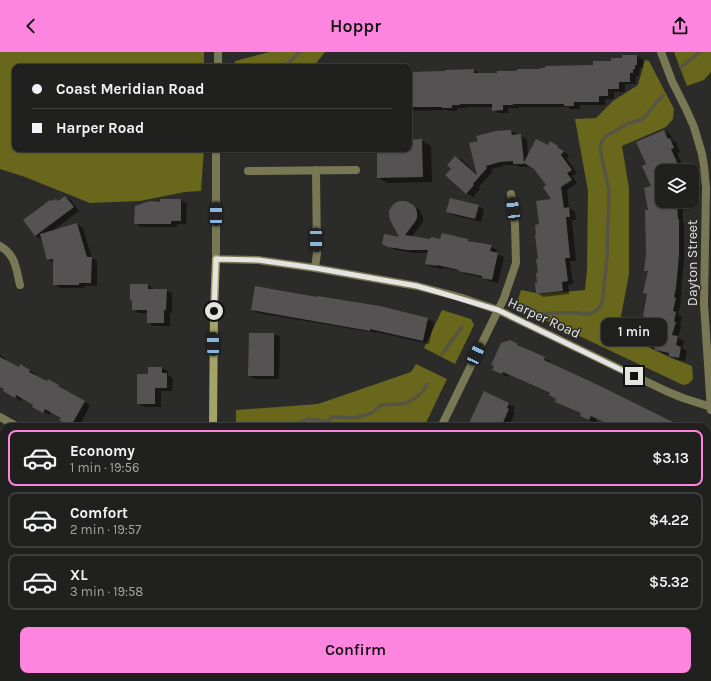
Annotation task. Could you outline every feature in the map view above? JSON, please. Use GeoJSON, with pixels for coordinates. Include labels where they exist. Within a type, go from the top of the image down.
{"type":"FeatureCollection","features":[{"type":"Feature","properties":{"kind":"main road"},"geometry":{"type":"LineString","coordinates":[[212,423],[216,259]]}},
{"type":"Feature","properties":{"kind":"street"},"geometry":{"type":"LineString","coordinates":[[218,52],[218,64]]}},
{"type":"Feature","properties":{"kind":"street","name":"Dayton Street"},"geometry":{"type":"LineString","coordinates":[[661,52],[672,81],[694,127],[704,166],[706,188],[704,304],[708,325],[711,411]]}},
{"type":"Feature","properties":{"kind":"street"},"geometry":{"type":"LineString","coordinates":[[216,152],[216,259]]}},
{"type":"Feature","properties":{"kind":"street"},"geometry":{"type":"LineString","coordinates":[[315,268],[317,253],[316,170]]}},
{"type":"Feature","properties":{"kind":"street"},"geometry":{"type":"LineString","coordinates":[[248,171],[356,170]]}},
{"type":"Feature","properties":{"kind":"street"},"geometry":{"type":"LineString","coordinates":[[443,423],[504,298],[516,263],[515,225],[511,194]]}},
{"type":"Feature","properties":{"kind":"street"},"geometry":{"type":"LineString","coordinates":[[0,246],[9,252],[13,258],[20,284]]}},
{"type":"Feature","properties":{"kind":"street","name":"Harper Road"},"geometry":{"type":"LineString","coordinates":[[216,259],[258,260],[315,268],[417,286],[459,298],[498,310],[666,391],[711,407]]}},
{"type":"Feature","properties":{"kind":"street"},"geometry":{"type":"LineString","coordinates":[[0,417],[11,423]]}},
{"type":"Feature","properties":{"kind":"shaded area"},"geometry":{"type":"Polygon","coordinates":[[[0,52],[204,52],[204,64],[12,64],[12,152],[204,152],[201,191],[185,192],[140,201],[90,203],[25,177],[0,169],[0,52]]]}},
{"type":"Feature","properties":{"kind":"shaded area"},"geometry":{"type":"Polygon","coordinates":[[[269,52],[325,52],[315,64],[235,64],[235,61],[269,52]]]}},
{"type":"Feature","properties":{"kind":"shaded area"},"geometry":{"type":"Polygon","coordinates":[[[674,52],[711,52],[711,72],[704,80],[687,86],[674,52]]]}},
{"type":"Feature","properties":{"kind":"shaded area"},"geometry":{"type":"Polygon","coordinates":[[[645,60],[649,61],[674,109],[673,119],[666,127],[622,146],[629,188],[629,274],[618,332],[669,357],[692,366],[693,379],[688,384],[683,385],[522,309],[518,302],[521,290],[541,294],[585,290],[587,270],[588,191],[575,119],[596,118],[613,101],[638,85],[645,60]]]}},
{"type":"Feature","properties":{"kind":"shaded area"},"geometry":{"type":"Polygon","coordinates":[[[442,310],[471,319],[474,325],[455,364],[424,348],[442,310]]]}},
{"type":"Feature","properties":{"kind":"shaded area"},"geometry":{"type":"Polygon","coordinates":[[[416,364],[447,379],[426,423],[236,423],[236,410],[318,404],[411,372],[416,364]]]}},
{"type":"Feature","properties":{"kind":"building"},"geometry":{"type":"Polygon","coordinates":[[[622,55],[637,55],[637,65],[635,65],[635,69],[633,69],[633,73],[630,73],[630,82],[619,82],[619,89],[608,89],[608,96],[599,96],[599,102],[574,102],[574,106],[564,106],[564,104],[513,104],[503,105],[503,110],[492,111],[492,104],[460,104],[452,105],[452,108],[412,107],[412,72],[474,69],[474,73],[497,73],[497,71],[517,71],[517,69],[540,69],[545,68],[545,66],[593,65],[593,61],[611,61],[611,58],[622,58],[622,55]]]}},
{"type":"Feature","properties":{"kind":"building"},"geometry":{"type":"Polygon","coordinates":[[[511,130],[512,135],[521,134],[524,162],[536,139],[548,145],[550,141],[564,151],[561,155],[572,170],[567,173],[572,180],[561,187],[564,208],[569,207],[570,217],[566,217],[570,258],[565,258],[568,281],[562,282],[563,291],[536,294],[535,283],[537,283],[536,273],[538,273],[536,259],[538,259],[535,225],[539,224],[536,201],[551,199],[543,187],[546,185],[534,169],[524,163],[513,164],[513,161],[500,162],[486,166],[487,168],[466,194],[445,175],[451,169],[447,165],[455,156],[477,175],[469,143],[478,141],[476,136],[496,131],[511,130]]]}},
{"type":"Feature","properties":{"kind":"building"},"geometry":{"type":"Polygon","coordinates":[[[664,130],[668,139],[670,138],[674,148],[671,149],[678,164],[655,164],[655,208],[677,208],[679,219],[679,255],[674,297],[676,298],[673,311],[676,312],[674,321],[676,322],[672,335],[678,336],[676,345],[681,347],[679,358],[669,356],[669,353],[655,350],[655,348],[644,345],[648,327],[646,326],[648,318],[643,316],[647,294],[643,293],[648,271],[644,271],[646,253],[645,210],[648,210],[644,188],[651,186],[642,166],[646,164],[636,142],[664,130]]]}},
{"type":"Feature","properties":{"kind":"building"},"geometry":{"type":"Polygon","coordinates":[[[422,139],[423,177],[377,178],[377,152],[412,152],[412,140],[422,139]]]}},
{"type":"Feature","properties":{"kind":"building"},"geometry":{"type":"Polygon","coordinates":[[[65,196],[74,207],[35,236],[23,220],[50,200],[56,199],[58,201],[65,196]]]}},
{"type":"Feature","properties":{"kind":"building"},"geometry":{"type":"Polygon","coordinates":[[[450,198],[479,205],[475,219],[446,212],[450,198]]]}},
{"type":"Feature","properties":{"kind":"building"},"geometry":{"type":"Polygon","coordinates":[[[160,199],[181,199],[181,221],[171,221],[171,224],[134,224],[135,206],[150,201],[160,202],[160,199]]]}},
{"type":"Feature","properties":{"kind":"building"},"geometry":{"type":"Polygon","coordinates":[[[399,201],[408,202],[413,205],[416,208],[417,213],[415,222],[405,235],[440,239],[442,233],[468,239],[468,241],[492,245],[490,251],[498,253],[492,280],[482,278],[482,276],[458,271],[459,270],[425,264],[428,250],[407,250],[388,247],[382,244],[384,234],[399,237],[390,220],[389,211],[395,203],[399,201]]]}},
{"type":"Feature","properties":{"kind":"building"},"geometry":{"type":"Polygon","coordinates":[[[77,223],[87,257],[92,257],[91,283],[79,283],[79,285],[53,285],[53,259],[47,260],[40,234],[77,223]]]}},
{"type":"Feature","properties":{"kind":"building"},"geometry":{"type":"Polygon","coordinates":[[[130,284],[148,284],[148,289],[167,289],[164,323],[147,323],[147,310],[132,310],[132,300],[130,300],[130,284]]]}},
{"type":"Feature","properties":{"kind":"building"},"geometry":{"type":"Polygon","coordinates":[[[255,286],[380,306],[428,318],[423,341],[370,329],[370,331],[251,310],[255,286]]]}},
{"type":"Feature","properties":{"kind":"building"},"geometry":{"type":"Polygon","coordinates":[[[249,333],[274,333],[274,376],[248,376],[249,333]]]}},
{"type":"Feature","properties":{"kind":"building"},"geometry":{"type":"Polygon","coordinates":[[[510,340],[518,344],[517,345],[545,357],[544,360],[675,423],[606,423],[591,416],[589,420],[580,416],[581,413],[555,402],[556,399],[549,395],[550,393],[503,372],[502,374],[492,370],[494,366],[491,365],[501,343],[510,340]]]}},
{"type":"Feature","properties":{"kind":"building"},"geometry":{"type":"Polygon","coordinates":[[[0,357],[19,367],[20,364],[30,370],[29,372],[47,381],[48,379],[85,401],[73,423],[65,423],[59,420],[61,418],[45,409],[43,413],[16,395],[15,398],[3,391],[4,389],[0,387],[0,357]]]}},
{"type":"Feature","properties":{"kind":"building"},"geometry":{"type":"Polygon","coordinates":[[[148,367],[162,367],[162,373],[167,373],[167,388],[155,388],[155,404],[137,404],[137,374],[148,374],[148,367]]]}},
{"type":"Feature","properties":{"kind":"building"},"geometry":{"type":"Polygon","coordinates":[[[484,391],[509,403],[507,408],[509,409],[503,423],[469,423],[484,391]]]}},
{"type":"Feature","properties":{"kind":"waterway"},"geometry":{"type":"LineString","coordinates":[[287,64],[300,52]]}},
{"type":"Feature","properties":{"kind":"waterway"},"geometry":{"type":"LineString","coordinates":[[681,67],[700,52]]}},
{"type":"Feature","properties":{"kind":"waterway"},"geometry":{"type":"LineString","coordinates":[[524,305],[540,314],[586,314],[592,313],[601,305],[607,256],[609,190],[600,147],[606,136],[627,124],[643,119],[663,95]]}},
{"type":"Feature","properties":{"kind":"waterway"},"geometry":{"type":"LineString","coordinates":[[442,354],[462,327]]}},
{"type":"Feature","properties":{"kind":"waterway"},"geometry":{"type":"LineString","coordinates":[[298,423],[308,419],[328,422],[332,417],[354,418],[372,413],[381,405],[398,404],[412,400],[420,394],[427,384]]}},
{"type":"Feature","properties":{"kind":"route"},"geometry":{"type":"LineString","coordinates":[[214,311],[216,259],[258,260],[315,268],[417,286],[498,310],[634,376]]}}]}
